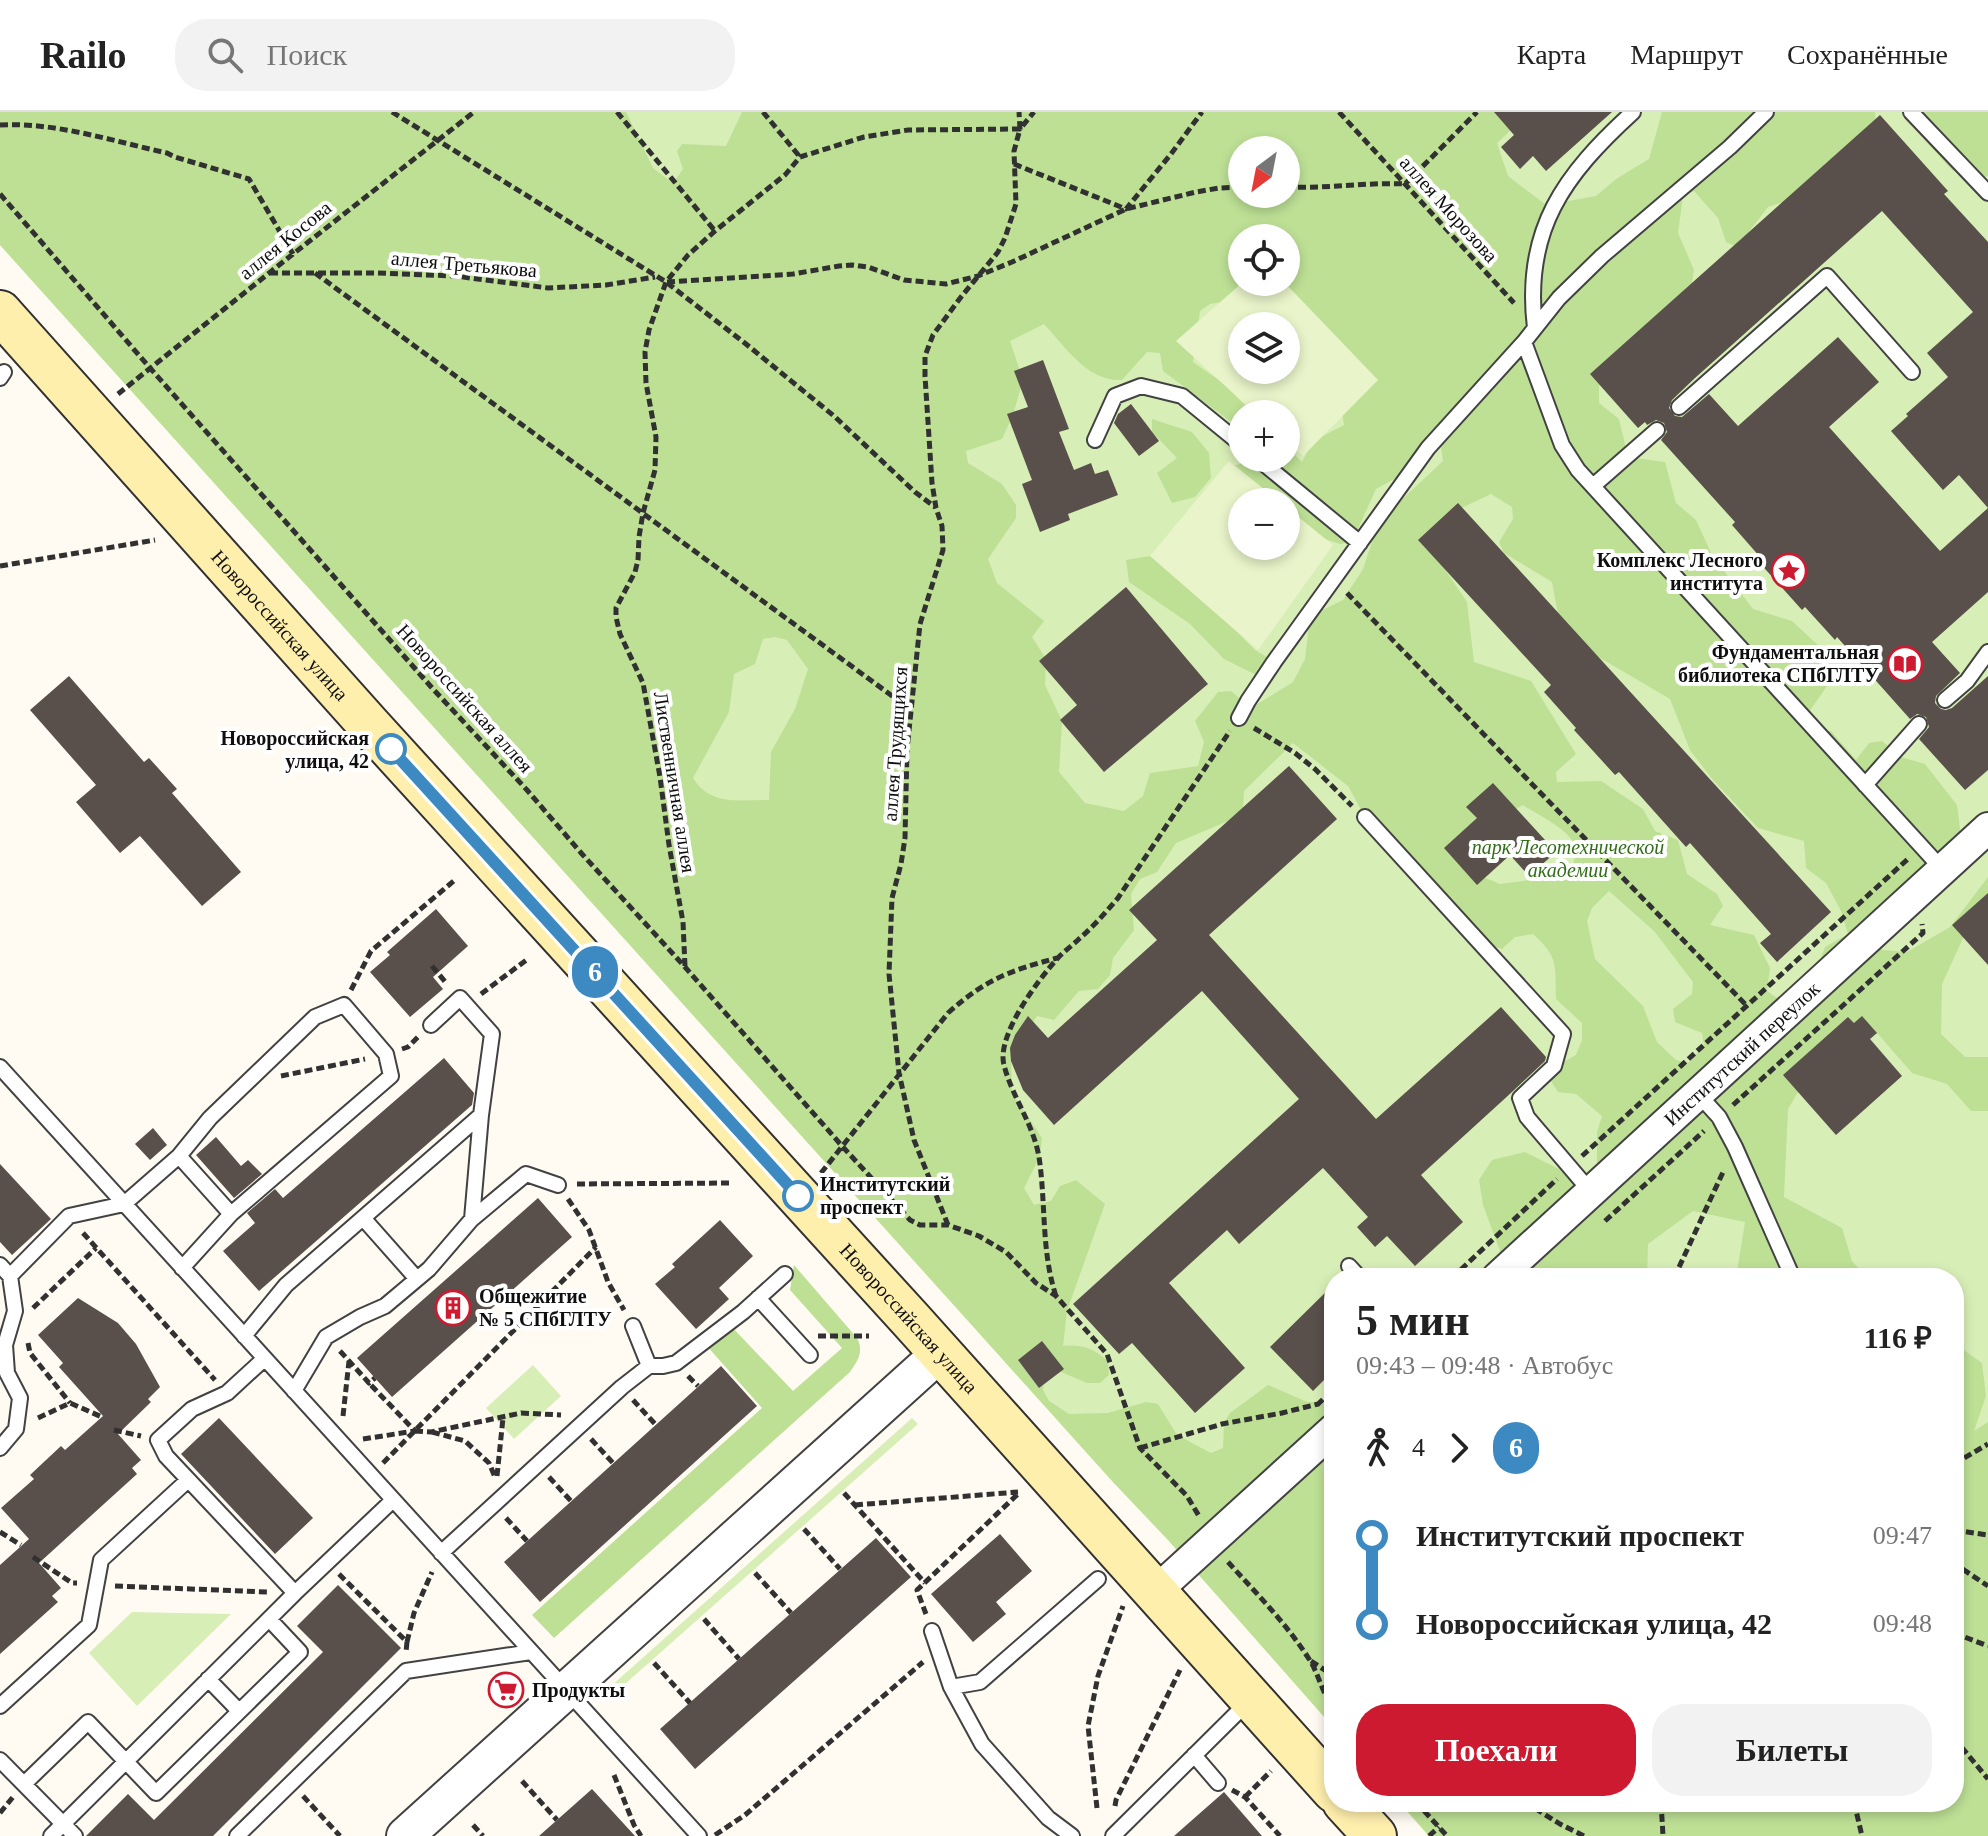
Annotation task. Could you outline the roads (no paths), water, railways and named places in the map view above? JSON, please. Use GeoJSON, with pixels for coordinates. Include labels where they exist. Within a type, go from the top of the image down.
{"type":"FeatureCollection","features":[{"type":"Feature","properties":{"kind":"main road","name":"Новороссийская улица"},"geometry":{"type":"LineString","coordinates":[[0,312],[380,737],[940,1353],[1139,1599],[1251,1699],[1324,1780]]}},
{"type":"Feature","properties":{"kind":"main road"},"geometry":{"type":"LineString","coordinates":[[1353,1812],[1375,1836]]}},
{"type":"Feature","properties":{"kind":"street","name":"Институтский переулок"},"geometry":{"type":"LineString","coordinates":[[1508,1268],[1988,828]]}},
{"type":"Feature","properties":{"kind":"street"},"geometry":{"type":"LineString","coordinates":[[405,1836],[940,1353]]}},
{"type":"Feature","properties":{"kind":"street"},"geometry":{"type":"LineString","coordinates":[[1139,1599],[1213,1539],[1324,1418]]}},
{"type":"Feature","properties":{"kind":"lane"},"geometry":{"type":"LineString","coordinates":[[1535,328],[1532,281],[1537,252],[1552,209],[1584,161],[1633,112]]}},
{"type":"Feature","properties":{"kind":"lane"},"geometry":{"type":"LineString","coordinates":[[1239,718],[1274,662],[1444,429],[1524,342],[1559,298],[1602,256],[1730,147],[1766,112]]}},
{"type":"Feature","properties":{"kind":"lane"},"geometry":{"type":"LineString","coordinates":[[1911,112],[1988,193]]}},
{"type":"Feature","properties":{"kind":"lane"},"geometry":{"type":"LineString","coordinates":[[1679,407],[1827,276],[1912,372]]}},
{"type":"Feature","properties":{"kind":"lane"},"geometry":{"type":"LineString","coordinates":[[1524,342],[1562,445],[1578,470],[1943,870]]}},
{"type":"Feature","properties":{"kind":"lane"},"geometry":{"type":"LineString","coordinates":[[1095,440],[1115,396],[1141,386],[1182,396],[1228,434]]}},
{"type":"Feature","properties":{"kind":"lane"},"geometry":{"type":"LineString","coordinates":[[1593,486],[1657,430]]}},
{"type":"Feature","properties":{"kind":"lane"},"geometry":{"type":"LineString","coordinates":[[1274,472],[1360,543]]}},
{"type":"Feature","properties":{"kind":"lane"},"geometry":{"type":"LineString","coordinates":[[1945,700],[1967,681],[1988,652]]}},
{"type":"Feature","properties":{"kind":"lane"},"geometry":{"type":"LineString","coordinates":[[1865,785],[1919,724]]}},
{"type":"Feature","properties":{"kind":"lane"},"geometry":{"type":"LineString","coordinates":[[1365,817],[1563,1034],[1554,1066],[1520,1098],[1527,1117],[1591,1192]]}},
{"type":"Feature","properties":{"kind":"lane"},"geometry":{"type":"LineString","coordinates":[[431,1025],[460,998],[492,1034],[472,1219]]}},
{"type":"Feature","properties":{"kind":"lane"},"geometry":{"type":"LineString","coordinates":[[0,1448],[16,1429],[20,1398],[7,1373],[5,1345],[15,1311],[5,1271],[69,1216],[124,1204],[179,1156],[210,1118],[315,1017],[344,1005],[386,1054],[391,1076],[231,1214],[182,1268]]}},
{"type":"Feature","properties":{"kind":"lane"},"geometry":{"type":"LineString","coordinates":[[0,1067],[699,1836]]}},
{"type":"Feature","properties":{"kind":"lane"},"geometry":{"type":"LineString","coordinates":[[1698,1094],[1719,1117],[1735,1147],[1789,1268]]}},
{"type":"Feature","properties":{"kind":"lane"},"geometry":{"type":"LineString","coordinates":[[244,1336],[286,1285],[481,1115]]}},
{"type":"Feature","properties":{"kind":"lane"},"geometry":{"type":"LineString","coordinates":[[179,1156],[231,1214]]}},
{"type":"Feature","properties":{"kind":"lane"},"geometry":{"type":"LineString","coordinates":[[294,1391],[326,1337],[385,1306],[429,1269],[472,1219],[526,1174],[558,1185]]}},
{"type":"Feature","properties":{"kind":"lane"},"geometry":{"type":"LineString","coordinates":[[363,1218],[417,1279]]}},
{"type":"Feature","properties":{"kind":"lane"},"geometry":{"type":"LineString","coordinates":[[441,1553],[622,1387],[649,1366],[676,1363],[785,1274]]}},
{"type":"Feature","properties":{"kind":"lane"},"geometry":{"type":"LineString","coordinates":[[758,1298],[810,1355]]}},
{"type":"Feature","properties":{"kind":"lane"},"geometry":{"type":"LineString","coordinates":[[633,1326],[649,1366]]}},
{"type":"Feature","properties":{"kind":"lane"},"geometry":{"type":"LineString","coordinates":[[264,1359],[227,1393],[192,1409],[158,1440],[166,1456],[295,1593]]}},
{"type":"Feature","properties":{"kind":"lane"},"geometry":{"type":"LineString","coordinates":[[0,1706],[89,1625],[101,1560],[188,1480]]}},
{"type":"Feature","properties":{"kind":"lane"},"geometry":{"type":"LineString","coordinates":[[51,1836],[326,1562],[393,1500]]}},
{"type":"Feature","properties":{"kind":"lane"},"geometry":{"type":"LineString","coordinates":[[951,1687],[980,1682],[1098,1579]]}},
{"type":"Feature","properties":{"kind":"lane"},"geometry":{"type":"LineString","coordinates":[[24,1784],[88,1722],[156,1793],[300,1652],[269,1619]]}},
{"type":"Feature","properties":{"kind":"lane"},"geometry":{"type":"LineString","coordinates":[[932,1631],[951,1687],[982,1744],[1048,1818],[1072,1836]]}},
{"type":"Feature","properties":{"kind":"lane"},"geometry":{"type":"LineString","coordinates":[[237,1836],[406,1671],[531,1652]]}},
{"type":"Feature","properties":{"kind":"lane"},"geometry":{"type":"LineString","coordinates":[[208,1679],[239,1711]]}},
{"type":"Feature","properties":{"kind":"lane"},"geometry":{"type":"LineString","coordinates":[[1113,1836],[1251,1699]]}},
{"type":"Feature","properties":{"kind":"lane"},"geometry":{"type":"LineString","coordinates":[[1194,1755],[1218,1783]]}},
{"type":"Feature","properties":{"kind":"lane"},"geometry":{"type":"LineString","coordinates":[[0,1760],[75,1836]]}},
{"type":"Feature","properties":{"kind":"place","name":"Комплекс Лесного института"},"geometry":{"type":"Point","coordinates":[1789,571]}},
{"type":"Feature","properties":{"kind":"place","name":"Фундаментальная библиотека СПбГЛТУ"},"geometry":{"type":"Point","coordinates":[1905,664]}},
{"type":"Feature","properties":{"kind":"place","name":"Новороссийская улица, 42"},"geometry":{"type":"Point","coordinates":[391,749]}},
{"type":"Feature","properties":{"kind":"place","name":"Институтский проспект"},"geometry":{"type":"Point","coordinates":[798,1196]}},
{"type":"Feature","properties":{"kind":"place","name":"Общежитие № 5 СПбГЛТУ"},"geometry":{"type":"Point","coordinates":[453,1308]}},
{"type":"Feature","properties":{"kind":"place","name":"Продукты"},"geometry":{"type":"Point","coordinates":[506,1690]}},
{"type":"Feature","properties":{"kind":"park label","name":"парк Лесотехнической академии"},"geometry":{"type":"Point","coordinates":[1568,858]}}]}
